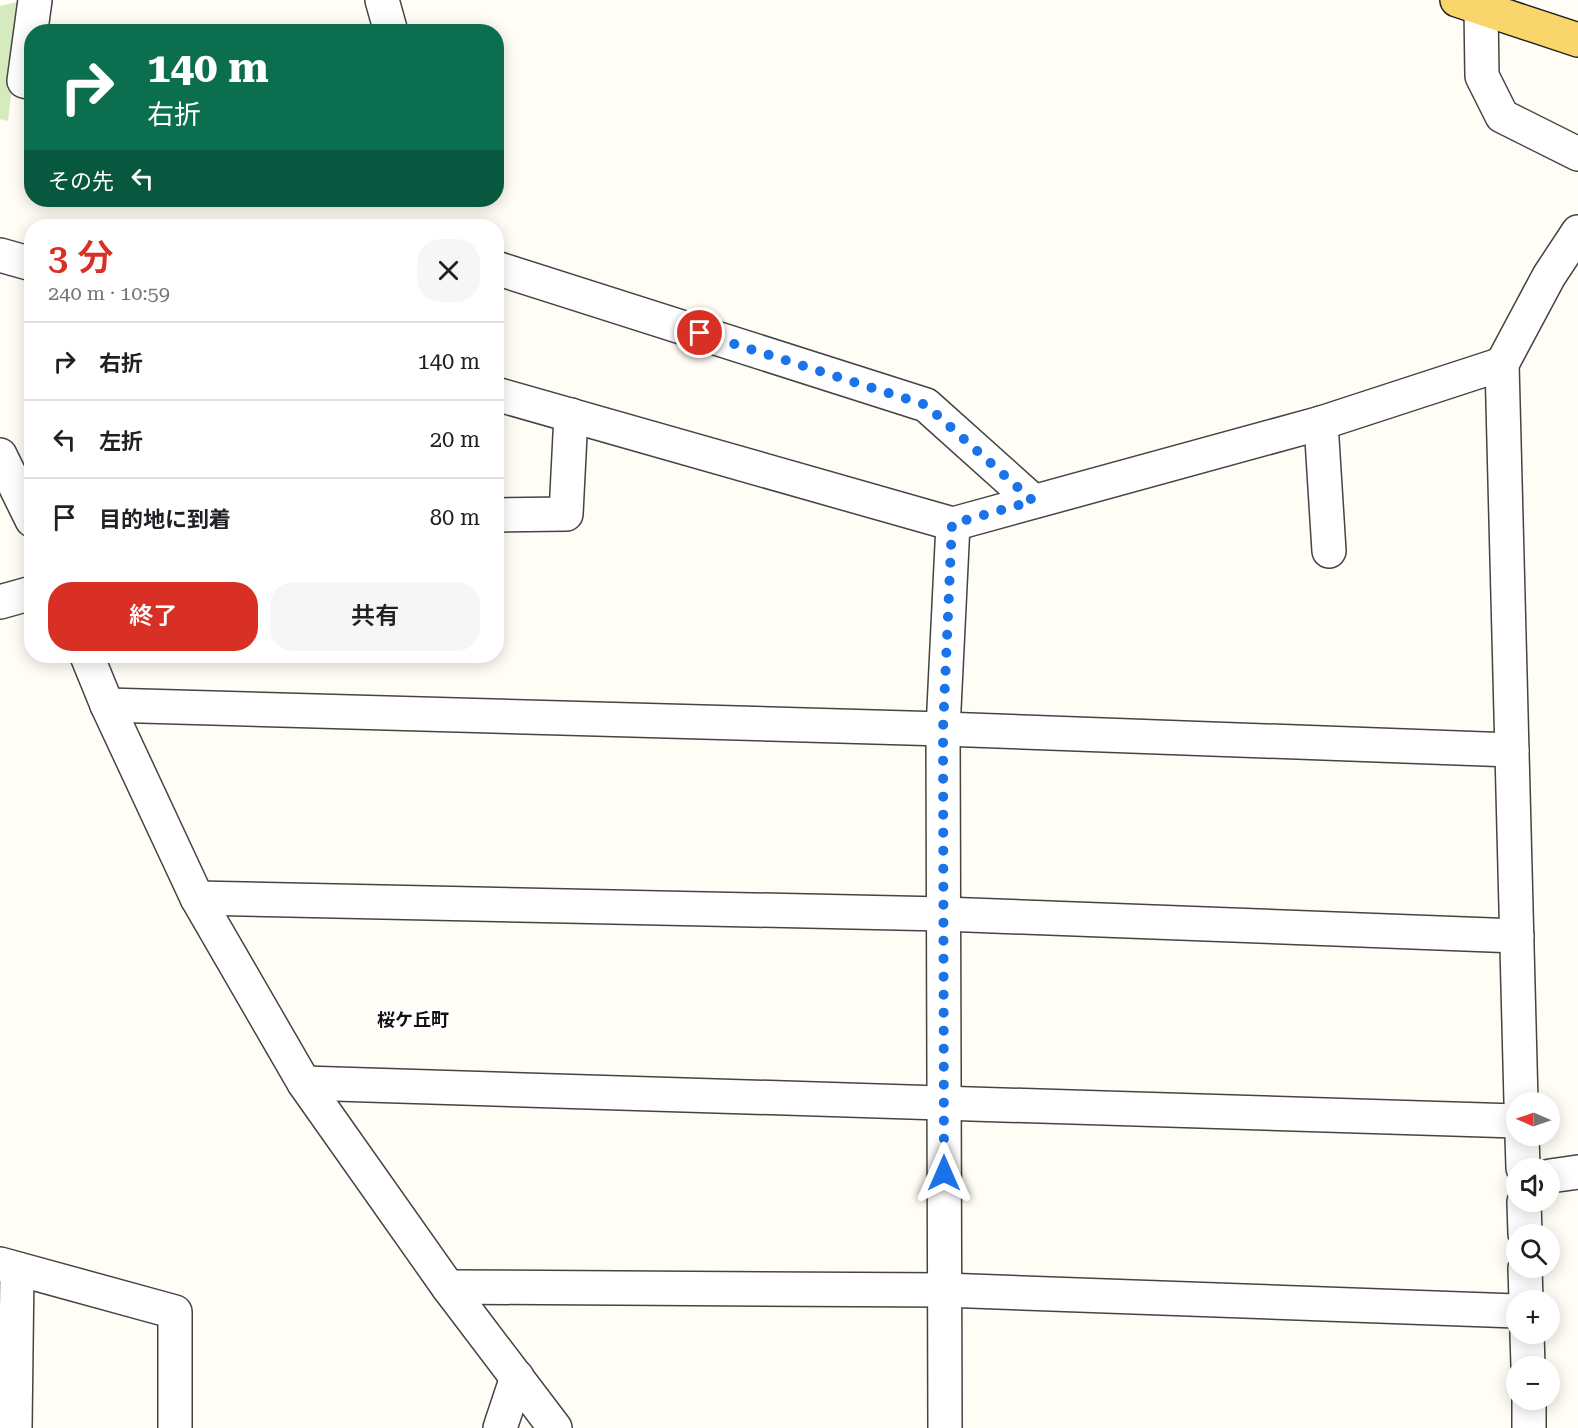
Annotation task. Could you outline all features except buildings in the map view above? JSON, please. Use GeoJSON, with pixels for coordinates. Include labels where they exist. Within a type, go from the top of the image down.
{"type":"FeatureCollection","features":[{"type":"Feature","properties":{"kind":"main road"},"geometry":{"type":"LineString","coordinates":[[1474,3],[1578,40]]}},
{"type":"Feature","properties":{"kind":"street"},"geometry":{"type":"LineString","coordinates":[[32,24],[35,0]]}},
{"type":"Feature","properties":{"kind":"street"},"geometry":{"type":"LineString","coordinates":[[382,0],[389,24]]}},
{"type":"Feature","properties":{"kind":"street"},"geometry":{"type":"LineString","coordinates":[[1474,3],[1482,76],[1502,116],[1578,154]]}},
{"type":"Feature","properties":{"kind":"street"},"geometry":{"type":"LineString","coordinates":[[1521,1092],[1502,364],[1549,276],[1578,232]]}},
{"type":"Feature","properties":{"kind":"street"},"geometry":{"type":"LineString","coordinates":[[0,255],[24,262]]}},
{"type":"Feature","properties":{"kind":"street"},"geometry":{"type":"LineString","coordinates":[[504,271],[926,405],[1033,501]]}},
{"type":"Feature","properties":{"kind":"street"},"geometry":{"type":"LineString","coordinates":[[504,396],[952,524],[1321,423],[1502,364]]}},
{"type":"Feature","properties":{"kind":"street"},"geometry":{"type":"LineString","coordinates":[[504,515],[566,514],[571,415]]}},
{"type":"Feature","properties":{"kind":"street"},"geometry":{"type":"LineString","coordinates":[[1321,423],[1329,551]]}},
{"type":"Feature","properties":{"kind":"street"},"geometry":{"type":"LineString","coordinates":[[0,455],[24,504]]}},
{"type":"Feature","properties":{"kind":"street"},"geometry":{"type":"LineString","coordinates":[[945,1428],[943,729],[952,524]]}},
{"type":"Feature","properties":{"kind":"street"},"geometry":{"type":"LineString","coordinates":[[0,602],[24,594]]}},
{"type":"Feature","properties":{"kind":"street"},"geometry":{"type":"LineString","coordinates":[[90,663],[107,705],[197,898],[304,1083],[448,1287],[555,1428]]}},
{"type":"Feature","properties":{"kind":"street"},"geometry":{"type":"LineString","coordinates":[[107,705],[943,729],[1512,750]]}},
{"type":"Feature","properties":{"kind":"street"},"geometry":{"type":"LineString","coordinates":[[197,898],[943,914],[1517,936]]}},
{"type":"Feature","properties":{"kind":"street"},"geometry":{"type":"LineString","coordinates":[[304,1083],[1506,1121]]}},
{"type":"Feature","properties":{"kind":"street"},"geometry":{"type":"LineString","coordinates":[[1560,1175],[1578,1172]]}},
{"type":"Feature","properties":{"kind":"street"},"geometry":{"type":"LineString","coordinates":[[15,1428],[9,1267],[175,1312],[175,1428]]}},
{"type":"Feature","properties":{"kind":"street"},"geometry":{"type":"LineString","coordinates":[[448,1287],[944,1290],[1506,1311]]}},
{"type":"Feature","properties":{"kind":"street"},"geometry":{"type":"LineString","coordinates":[[500,1428],[517,1377]]}},
{"type":"Feature","properties":{"kind":"street"},"geometry":{"type":"LineString","coordinates":[[1529,1410],[1529,1428]]}},
{"type":"Feature","properties":{"kind":"green space"},"geometry":{"type":"Polygon","coordinates":[[[21,1],[8,121],[0,119],[0,6],[21,1]]]}},
{"type":"Feature","properties":{"kind":"district","name":"桜ケ丘町"},"geometry":{"type":"Point","coordinates":[413,1020]}},
{"type":"Feature","properties":{"kind":"route"},"geometry":{"type":"LineString","coordinates":[[700,333],[926,405],[1033,501],[952,524],[943,729],[944,1173]]}}]}
